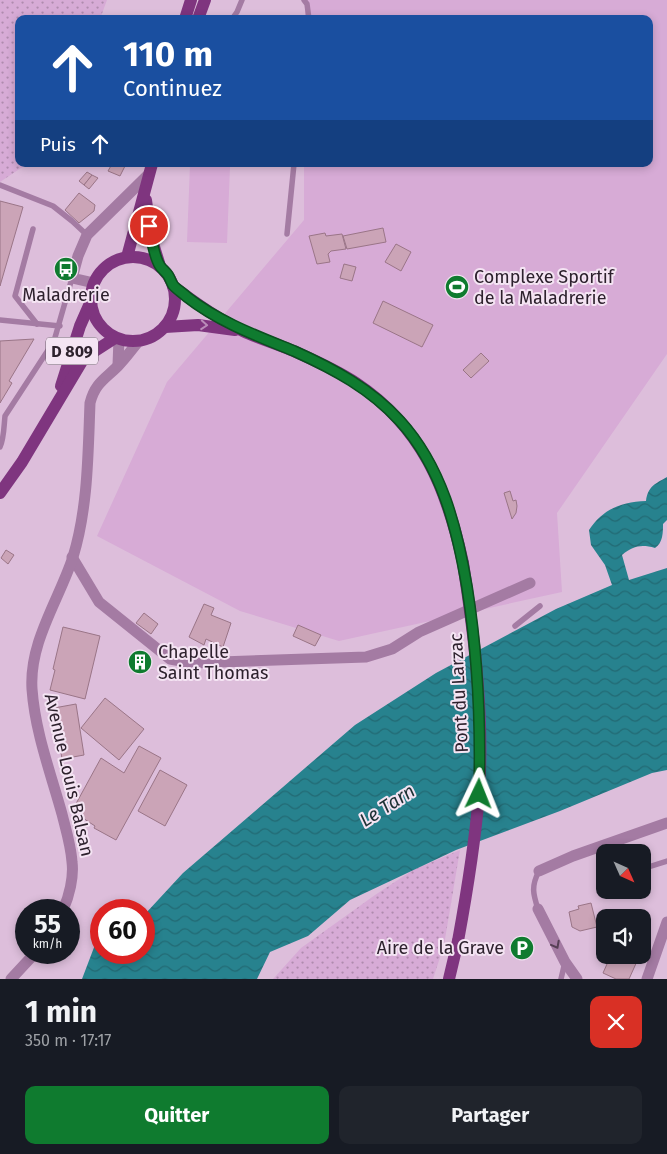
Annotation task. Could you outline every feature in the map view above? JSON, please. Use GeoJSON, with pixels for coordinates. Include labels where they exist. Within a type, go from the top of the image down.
{"type":"FeatureCollection","features":[{"type":"Feature","properties":{"kind":"main road"},"geometry":{"type":"LineString","coordinates":[[186,15],[191,0]]}},
{"type":"Feature","properties":{"kind":"main road"},"geometry":{"type":"LineString","coordinates":[[199,15],[205,0]]}},
{"type":"Feature","properties":{"kind":"main road"},"geometry":{"type":"LineString","coordinates":[[127,257],[151,169]]}},
{"type":"Feature","properties":{"kind":"main road"},"geometry":{"type":"LineString","coordinates":[[146,191],[151,237],[160,266]]}},
{"type":"Feature","properties":{"kind":"main road"},"geometry":{"type":"LineString","coordinates":[[127,257],[139,257],[150,260],[160,266],[168,275],[173,286],[175,300],[172,314],[165,327],[158,334],[139,341],[117,339],[105,331],[98,323],[91,301],[94,283],[102,270],[113,262],[127,257]]}},
{"type":"Feature","properties":{"kind":"main road"},"geometry":{"type":"LineString","coordinates":[[173,286],[195,303],[243,331]]}},
{"type":"Feature","properties":{"kind":"main road","name":"D 809"},"geometry":{"type":"LineString","coordinates":[[56,403],[80,326],[91,301]]}},
{"type":"Feature","properties":{"kind":"main road"},"geometry":{"type":"LineString","coordinates":[[165,327],[198,325],[243,331]]}},
{"type":"Feature","properties":{"kind":"main road","name":"Pont du Larzac"},"geometry":{"type":"LineString","coordinates":[[243,331],[330,368],[356,383],[381,402],[402,423],[419,445],[435,474],[446,500],[463,563],[473,624],[479,685],[480,740],[479,794],[474,837],[458,941],[449,979]]}},
{"type":"Feature","properties":{"kind":"main road","name":"D 809"},"geometry":{"type":"LineString","coordinates":[[0,493],[22,462],[84,358],[117,339]]}},
{"type":"Feature","properties":{"kind":"street"},"geometry":{"type":"LineString","coordinates":[[94,283],[72,278],[86,235],[151,169]]}},
{"type":"Feature","properties":{"kind":"street"},"geometry":{"type":"LineString","coordinates":[[117,339],[118,365]]}},
{"type":"Feature","properties":{"kind":"street","name":"Avenue Louis Balsan"},"geometry":{"type":"LineString","coordinates":[[66,899],[73,864],[68,836],[38,727],[32,688],[34,658],[72,557],[82,519],[92,398],[98,383],[118,365],[139,341]]}},
{"type":"Feature","properties":{"kind":"street"},"geometry":{"type":"LineString","coordinates":[[72,557],[99,602],[170,659],[192,663],[366,657],[392,649],[419,632],[530,583]]}},
{"type":"Feature","properties":{"kind":"street"},"geometry":{"type":"LineString","coordinates":[[539,871],[572,856],[667,823]]}},
{"type":"Feature","properties":{"kind":"street"},"geometry":{"type":"LineString","coordinates":[[538,910],[565,962],[577,979]]}},
{"type":"Feature","properties":{"kind":"street"},"geometry":{"type":"LineString","coordinates":[[647,979],[667,922]]}},
{"type":"Feature","properties":{"kind":"street"},"geometry":{"type":"LineString","coordinates":[[11,979],[25,964]]}},
{"type":"Feature","properties":{"kind":"lane"},"geometry":{"type":"LineString","coordinates":[[235,15],[242,0]]}},
{"type":"Feature","properties":{"kind":"lane"},"geometry":{"type":"LineString","coordinates":[[304,0],[307,4],[309,15]]}},
{"type":"Feature","properties":{"kind":"lane"},"geometry":{"type":"LineString","coordinates":[[287,234],[294,167]]}},
{"type":"Feature","properties":{"kind":"lane"},"geometry":{"type":"LineString","coordinates":[[0,185],[53,206],[86,235]]}},
{"type":"Feature","properties":{"kind":"lane"},"geometry":{"type":"LineString","coordinates":[[33,229],[15,296],[37,324]]}},
{"type":"Feature","properties":{"kind":"lane"},"geometry":{"type":"LineString","coordinates":[[1,443],[5,416],[54,341],[60,326],[72,278]]}},
{"type":"Feature","properties":{"kind":"lane"},"geometry":{"type":"LineString","coordinates":[[0,320],[60,326]]}},
{"type":"Feature","properties":{"kind":"lane"},"geometry":{"type":"LineString","coordinates":[[516,626],[540,606]]}},
{"type":"Feature","properties":{"kind":"lane"},"geometry":{"type":"LineString","coordinates":[[651,866],[667,862]]}},
{"type":"Feature","properties":{"kind":"lane"},"geometry":{"type":"LineString","coordinates":[[538,910],[533,896],[533,882],[539,871]]}},
{"type":"Feature","properties":{"kind":"lane"},"geometry":{"type":"LineString","coordinates":[[561,979],[565,962]]}},
{"type":"Feature","properties":{"kind":"shaded area"},"geometry":{"type":"Polygon","coordinates":[[[0,0],[107,0],[101,15],[15,15],[15,167],[22,167],[0,182],[0,0]]]}},
{"type":"Feature","properties":{"kind":"shaded area","name":"Complexe Sportif de la Maladrerie"},"geometry":{"type":"Polygon","coordinates":[[[305,0],[667,0],[667,354],[557,513],[562,592],[339,641],[240,611],[97,536],[167,382],[304,220],[304,167],[653,167],[653,15],[305,15],[305,0]]]}},
{"type":"Feature","properties":{"kind":"shaded area"},"geometry":{"type":"Polygon","coordinates":[[[190,167],[230,167],[227,243],[187,242],[190,167]]]}},
{"type":"Feature","properties":{"kind":"shaded area"},"geometry":{"type":"Polygon","coordinates":[[[460,850],[444,945],[433,979],[273,979],[301,948],[375,895],[413,870],[460,850]]]}},
{"type":"Feature","properties":{"kind":"water","name":"Le Tarn"},"geometry":{"type":"Polygon","coordinates":[[[667,477],[667,520],[663,524],[660,543],[655,548],[641,546],[622,555],[629,580],[667,568],[667,770],[652,773],[560,811],[456,850],[350,900],[308,936],[270,952],[257,979],[82,979],[90,958],[90,964],[155,964],[155,903],[183,873],[355,725],[436,673],[556,609],[612,585],[605,565],[591,545],[589,530],[600,517],[613,508],[629,503],[646,501],[648,492],[667,477]]]}},
{"type":"Feature","properties":{"kind":"building"},"geometry":{"type":"Polygon","coordinates":[[[110,167],[124,167],[120,176],[108,171],[110,167]]]}},
{"type":"Feature","properties":{"kind":"building"},"geometry":{"type":"Polygon","coordinates":[[[87,172],[92,175],[84,185],[79,181],[87,172]]]}},
{"type":"Feature","properties":{"kind":"building"},"geometry":{"type":"Polygon","coordinates":[[[92,175],[98,178],[89,189],[84,185],[92,175]]]}},
{"type":"Feature","properties":{"kind":"building"},"geometry":{"type":"Polygon","coordinates":[[[79,193],[95,205],[94,211],[79,223],[65,210],[79,193]]]}},
{"type":"Feature","properties":{"kind":"building"},"geometry":{"type":"Polygon","coordinates":[[[0,201],[23,207],[0,286],[0,201]]]}},
{"type":"Feature","properties":{"kind":"building"},"geometry":{"type":"Polygon","coordinates":[[[383,228],[386,242],[347,249],[343,236],[383,228]]]}},
{"type":"Feature","properties":{"kind":"building"},"geometry":{"type":"Polygon","coordinates":[[[325,233],[326,236],[342,234],[346,249],[331,251],[328,254],[330,262],[317,264],[309,236],[325,233]]]}},
{"type":"Feature","properties":{"kind":"building"},"geometry":{"type":"Polygon","coordinates":[[[396,244],[411,252],[401,271],[385,262],[396,244]]]}},
{"type":"Feature","properties":{"kind":"building"},"geometry":{"type":"Polygon","coordinates":[[[344,264],[356,267],[352,281],[340,278],[344,264]]]}},
{"type":"Feature","properties":{"kind":"building"},"geometry":{"type":"Polygon","coordinates":[[[383,301],[433,325],[422,347],[373,323],[383,301]]]}},
{"type":"Feature","properties":{"kind":"building"},"geometry":{"type":"Polygon","coordinates":[[[34,339],[9,381],[12,383],[0,403],[0,341],[34,339]]]}},
{"type":"Feature","properties":{"kind":"building"},"geometry":{"type":"Polygon","coordinates":[[[481,353],[489,361],[471,378],[463,370],[481,353]]]}},
{"type":"Feature","properties":{"kind":"building"},"geometry":{"type":"Polygon","coordinates":[[[510,491],[513,501],[516,500],[517,506],[516,513],[512,519],[504,493],[510,491]]]}},
{"type":"Feature","properties":{"kind":"building"},"geometry":{"type":"Polygon","coordinates":[[[6,550],[14,555],[8,564],[1,558],[6,550]]]}},
{"type":"Feature","properties":{"kind":"building"},"geometry":{"type":"Polygon","coordinates":[[[204,604],[214,608],[211,615],[231,623],[223,647],[206,639],[204,645],[189,637],[204,604]]]}},
{"type":"Feature","properties":{"kind":"building"},"geometry":{"type":"Polygon","coordinates":[[[144,613],[158,624],[151,634],[136,623],[144,613]]]}},
{"type":"Feature","properties":{"kind":"building"},"geometry":{"type":"Polygon","coordinates":[[[298,625],[321,635],[315,646],[293,636],[298,625]]]}},
{"type":"Feature","properties":{"kind":"building"},"geometry":{"type":"Polygon","coordinates":[[[63,627],[100,636],[85,699],[50,690],[63,627]]]}},
{"type":"Feature","properties":{"kind":"building","name":"Chapelle Saint Thomas"},"geometry":{"type":"Polygon","coordinates":[[[137,653],[147,657],[143,670],[140,672],[134,670],[133,667],[137,653]]]}},
{"type":"Feature","properties":{"kind":"building"},"geometry":{"type":"Polygon","coordinates":[[[105,698],[144,729],[119,760],[81,728],[105,698]]]}},
{"type":"Feature","properties":{"kind":"building"},"geometry":{"type":"Polygon","coordinates":[[[76,704],[84,755],[62,759],[54,708],[76,704]]]}},
{"type":"Feature","properties":{"kind":"building"},"geometry":{"type":"Polygon","coordinates":[[[139,746],[161,758],[116,840],[94,828],[95,826],[72,811],[101,758],[124,773],[139,746]]]}},
{"type":"Feature","properties":{"kind":"building"},"geometry":{"type":"Polygon","coordinates":[[[160,770],[187,785],[165,826],[138,811],[160,770]]]}},
{"type":"Feature","properties":{"kind":"building"},"geometry":{"type":"Polygon","coordinates":[[[591,903],[596,927],[580,931],[572,927],[569,912],[579,909],[578,906],[591,903]]]}},
{"type":"Feature","properties":{"kind":"building"},"geometry":{"type":"Polygon","coordinates":[[[607,964],[636,964],[629,979],[616,979],[603,973],[607,964]]]}},
{"type":"Feature","properties":{"kind":"place","name":"Maladrerie"},"geometry":{"type":"Point","coordinates":[66,269]}},
{"type":"Feature","properties":{"kind":"place","name":"Complexe Sportif de la Maladrerie"},"geometry":{"type":"Point","coordinates":[457,287]}},
{"type":"Feature","properties":{"kind":"place","name":"Chapelle Saint Thomas"},"geometry":{"type":"Point","coordinates":[140,662]}},
{"type":"Feature","properties":{"kind":"place","name":"Aire de la Grave"},"geometry":{"type":"Point","coordinates":[522,948]}},
{"type":"Feature","properties":{"kind":"route"},"geometry":{"type":"LineString","coordinates":[[149,226],[160,266],[168,275],[173,286],[195,303],[243,331],[330,368],[356,383],[381,402],[402,423],[419,445],[435,474],[446,500],[463,563],[473,624],[479,685],[479,794]]}}]}
